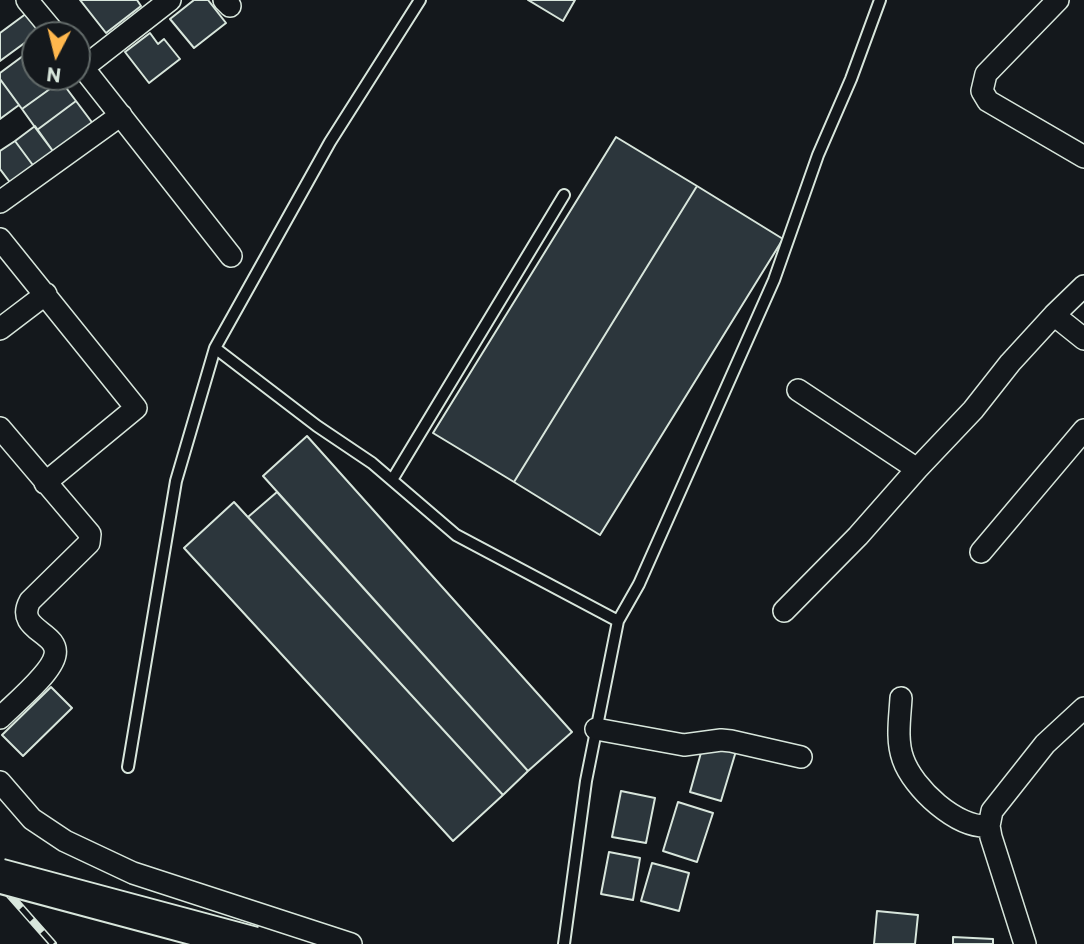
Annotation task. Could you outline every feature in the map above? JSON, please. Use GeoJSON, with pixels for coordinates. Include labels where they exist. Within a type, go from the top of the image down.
{"type":"FeatureCollection","features":[{"type":"Feature","properties":{"kind":"main road"},"geometry":{"type":"LineString","coordinates":[[0,876],[254,944]]}},
{"type":"Feature","properties":{"kind":"street"},"geometry":{"type":"LineString","coordinates":[[27,0],[44,21]]}},
{"type":"Feature","properties":{"kind":"street"},"geometry":{"type":"LineString","coordinates":[[91,56],[170,0]]}},
{"type":"Feature","properties":{"kind":"street"},"geometry":{"type":"LineString","coordinates":[[1058,0],[986,74],[982,90],[988,101],[1084,157]]}},
{"type":"Feature","properties":{"kind":"street"},"geometry":{"type":"LineString","coordinates":[[91,78],[231,256]]}},
{"type":"Feature","properties":{"kind":"street"},"geometry":{"type":"LineString","coordinates":[[0,202],[121,115]]}},
{"type":"Feature","properties":{"kind":"street"},"geometry":{"type":"LineString","coordinates":[[0,239],[136,408],[45,483]]}},
{"type":"Feature","properties":{"kind":"street"},"geometry":{"type":"LineString","coordinates":[[784,611],[858,536],[973,410],[1010,363],[1084,286]]}},
{"type":"Feature","properties":{"kind":"street"},"geometry":{"type":"LineString","coordinates":[[0,329],[46,294]]}},
{"type":"Feature","properties":{"kind":"street"},"geometry":{"type":"LineString","coordinates":[[1054,315],[1084,339]]}},
{"type":"Feature","properties":{"kind":"street"},"geometry":{"type":"LineString","coordinates":[[798,390],[917,469]]}},
{"type":"Feature","properties":{"kind":"street"},"geometry":{"type":"LineString","coordinates":[[0,428],[90,534],[89,543],[30,600],[27,616],[53,644],[56,653],[44,673],[0,718]]}},
{"type":"Feature","properties":{"kind":"street"},"geometry":{"type":"LineString","coordinates":[[981,552],[1084,430]]}},
{"type":"Feature","properties":{"kind":"street"},"geometry":{"type":"LineString","coordinates":[[901,698],[899,740],[903,759],[912,774],[922,788],[953,816],[967,824],[989,826]]}},
{"type":"Feature","properties":{"kind":"street"},"geometry":{"type":"LineString","coordinates":[[1025,944],[991,837],[989,826],[992,811],[1045,744],[1084,708]]}},
{"type":"Feature","properties":{"kind":"street"},"geometry":{"type":"LineString","coordinates":[[596,729],[684,745],[721,740],[801,757]]}},
{"type":"Feature","properties":{"kind":"street"},"geometry":{"type":"LineString","coordinates":[[0,782],[32,819],[65,841],[133,873],[351,944]]}},
{"type":"Feature","properties":{"kind":"street"},"geometry":{"type":"LineString","coordinates":[[133,873],[191,944]]}},
{"type":"Feature","properties":{"kind":"lane"},"geometry":{"type":"LineString","coordinates":[[128,767],[176,481],[215,348],[330,142],[420,0]]}},
{"type":"Feature","properties":{"kind":"lane"},"geometry":{"type":"LineString","coordinates":[[564,944],[586,781],[618,621],[639,584],[774,280],[817,155],[851,79],[880,0]]}},
{"type":"Feature","properties":{"kind":"lane"},"geometry":{"type":"LineString","coordinates":[[392,480],[564,195]]}},
{"type":"Feature","properties":{"kind":"lane"},"geometry":{"type":"LineString","coordinates":[[215,348],[392,480],[456,535],[618,621]]}},
{"type":"Feature","properties":{"kind":"building"},"geometry":{"type":"Polygon","coordinates":[[[80,0],[137,0],[141,6],[106,33],[80,0]]]}},
{"type":"Feature","properties":{"kind":"building"},"geometry":{"type":"Polygon","coordinates":[[[194,0],[208,0],[226,23],[194,48],[170,19],[194,0]]]}},
{"type":"Feature","properties":{"kind":"building"},"geometry":{"type":"Polygon","coordinates":[[[528,0],[575,0],[563,21],[528,0]]]}},
{"type":"Feature","properties":{"kind":"building"},"geometry":{"type":"Polygon","coordinates":[[[27,13],[33,21],[21,21],[21,46],[0,61],[0,33],[27,13]]]}},
{"type":"Feature","properties":{"kind":"building"},"geometry":{"type":"Polygon","coordinates":[[[150,33],[158,44],[164,39],[180,59],[149,83],[125,52],[150,33]]]}},
{"type":"Feature","properties":{"kind":"building"},"geometry":{"type":"Polygon","coordinates":[[[21,57],[21,91],[47,91],[22,109],[0,79],[0,73],[21,57]]]}},
{"type":"Feature","properties":{"kind":"building"},"geometry":{"type":"Polygon","coordinates":[[[0,79],[19,105],[0,119],[0,79]]]}},
{"type":"Feature","properties":{"kind":"building"},"geometry":{"type":"Polygon","coordinates":[[[47,91],[68,91],[76,101],[37,130],[22,109],[47,91]]]}},
{"type":"Feature","properties":{"kind":"building"},"geometry":{"type":"Polygon","coordinates":[[[76,101],[94,125],[55,154],[37,130],[76,101]]]}},
{"type":"Feature","properties":{"kind":"building"},"geometry":{"type":"Polygon","coordinates":[[[35,126],[55,154],[35,168],[15,141],[35,126]]]}},
{"type":"Feature","properties":{"kind":"building"},"geometry":{"type":"Polygon","coordinates":[[[616,137],[697,186],[514,482],[433,433],[616,137]]]}},
{"type":"Feature","properties":{"kind":"building"},"geometry":{"type":"Polygon","coordinates":[[[15,141],[35,168],[12,185],[0,169],[0,151],[15,141]]]}},
{"type":"Feature","properties":{"kind":"building"},"geometry":{"type":"Polygon","coordinates":[[[697,186],[783,239],[600,535],[514,482],[697,186]]]}},
{"type":"Feature","properties":{"kind":"building"},"geometry":{"type":"Polygon","coordinates":[[[307,436],[572,732],[528,771],[263,476],[307,436]]]}},
{"type":"Feature","properties":{"kind":"building"},"geometry":{"type":"Polygon","coordinates":[[[277,492],[528,771],[503,795],[248,517],[277,492]]]}},
{"type":"Feature","properties":{"kind":"building"},"geometry":{"type":"Polygon","coordinates":[[[234,502],[503,795],[453,841],[184,548],[234,502]]]}},
{"type":"Feature","properties":{"kind":"building"},"geometry":{"type":"Polygon","coordinates":[[[51,687],[72,708],[23,756],[2,735],[51,687]]]}},
{"type":"Feature","properties":{"kind":"building"},"geometry":{"type":"Polygon","coordinates":[[[704,742],[736,751],[721,801],[690,792],[704,742]]]}},
{"type":"Feature","properties":{"kind":"building"},"geometry":{"type":"Polygon","coordinates":[[[621,791],[655,798],[646,843],[612,837],[621,791]]]}},
{"type":"Feature","properties":{"kind":"building"},"geometry":{"type":"Polygon","coordinates":[[[678,802],[713,813],[697,862],[663,851],[678,802]]]}},
{"type":"Feature","properties":{"kind":"building"},"geometry":{"type":"Polygon","coordinates":[[[609,852],[640,858],[633,900],[601,894],[609,852]]]}},
{"type":"Feature","properties":{"kind":"building"},"geometry":{"type":"Polygon","coordinates":[[[652,863],[689,873],[679,911],[641,901],[652,863]]]}},
{"type":"Feature","properties":{"kind":"building"},"geometry":{"type":"Polygon","coordinates":[[[877,911],[918,915],[915,944],[874,944],[877,911]]]}},
{"type":"Feature","properties":{"kind":"building"},"geometry":{"type":"Polygon","coordinates":[[[953,937],[993,939],[993,944],[953,944],[953,937]]]}},
{"type":"Feature","properties":{"kind":"railway"},"geometry":{"type":"LineString","coordinates":[[0,884],[53,944]]}}]}
